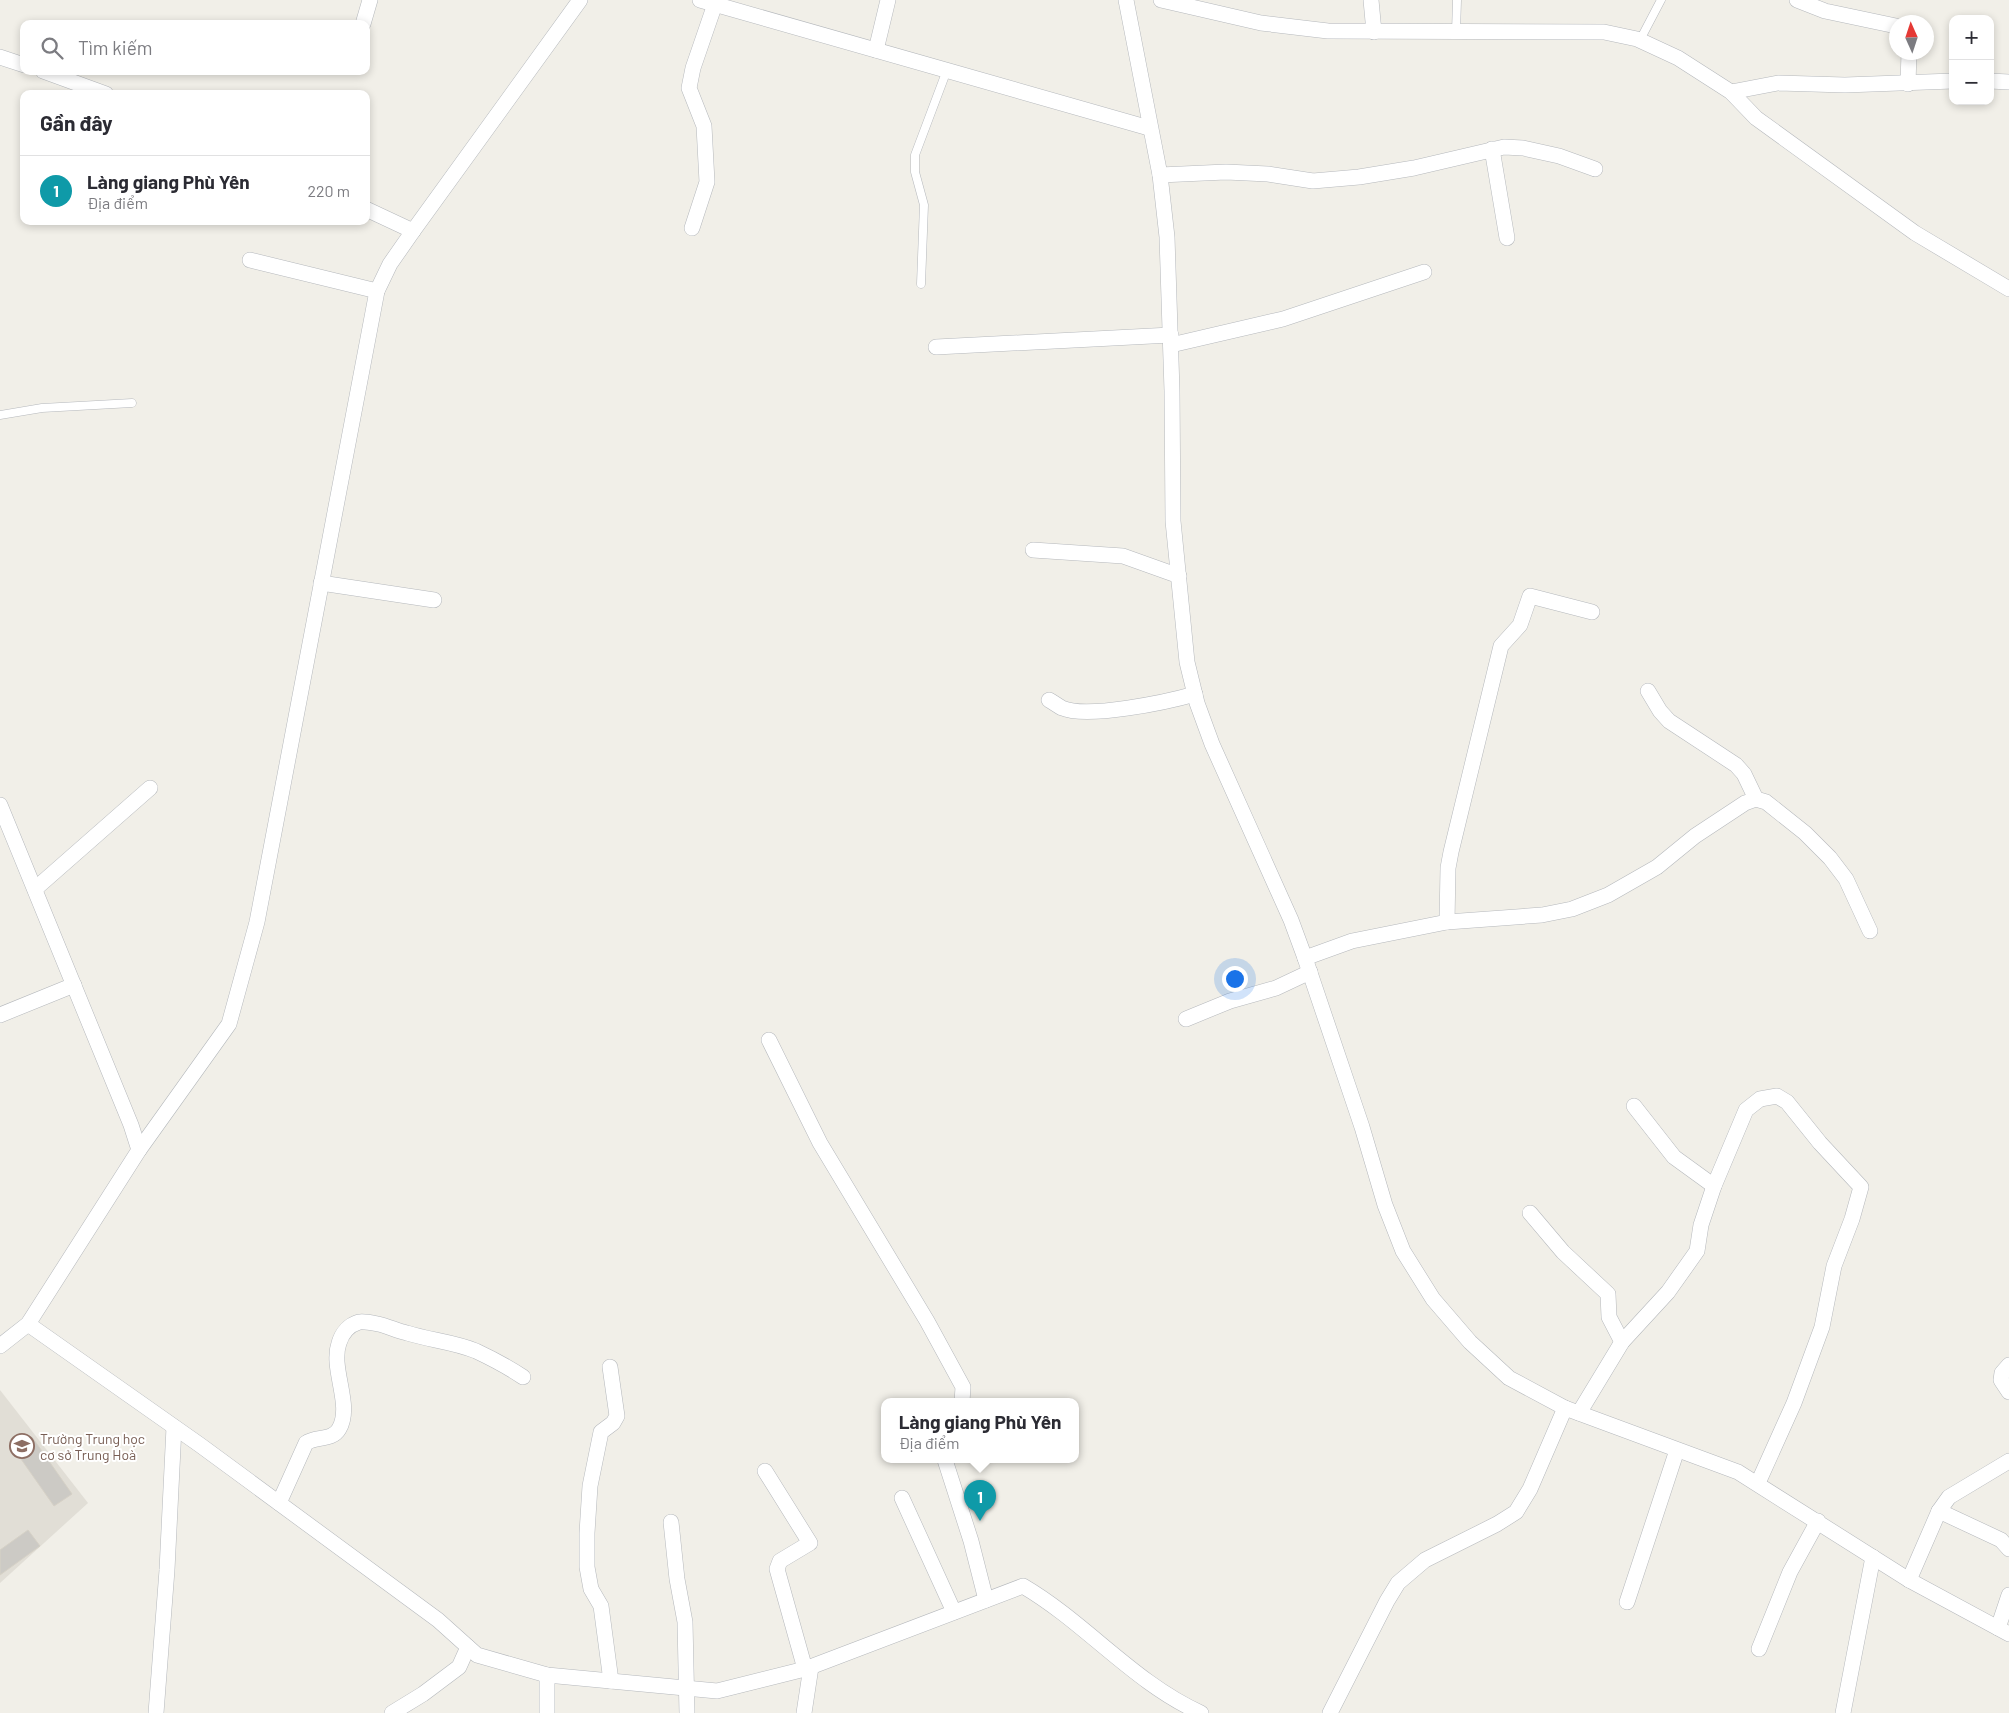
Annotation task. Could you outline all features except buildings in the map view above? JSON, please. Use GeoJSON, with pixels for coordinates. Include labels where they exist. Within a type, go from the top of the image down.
{"type":"FeatureCollection","features":[{"type":"Feature","properties":{"kind":"street"},"geometry":{"type":"LineString","coordinates":[[364,20],[370,0]]}},
{"type":"Feature","properties":{"kind":"street"},"geometry":{"type":"LineString","coordinates":[[0,1346],[28,1324],[139,1150],[229,1024],[257,922],[377,291],[390,264],[413,231],[580,0]]}},
{"type":"Feature","properties":{"kind":"street"},"geometry":{"type":"LineString","coordinates":[[876,50],[888,0]]}},
{"type":"Feature","properties":{"kind":"street"},"geometry":{"type":"LineString","coordinates":[[1126,0],[1149,128],[1160,175],[1168,237],[1173,522],[1187,662],[1195,694],[1212,744],[1291,920],[1308,965],[1362,1127],[1385,1205],[1402,1251],[1433,1298],[1470,1342],[1509,1378],[1565,1408],[1738,1472],[1910,1580],[2004,1631],[2009,1595]]}},
{"type":"Feature","properties":{"kind":"street"},"geometry":{"type":"LineString","coordinates":[[1161,0],[1261,23],[1328,31],[1604,32],[1640,40],[1678,58],[1731,92],[1756,118],[1916,233],[2009,289]]}},
{"type":"Feature","properties":{"kind":"street"},"geometry":{"type":"LineString","coordinates":[[1371,0],[1374,32]]}},
{"type":"Feature","properties":{"kind":"street"},"geometry":{"type":"LineString","coordinates":[[1797,0],[1825,11],[1889,25]]}},
{"type":"Feature","properties":{"kind":"street"},"geometry":{"type":"LineString","coordinates":[[692,228],[707,182],[704,126],[689,88],[708,2],[1149,128]]}},
{"type":"Feature","properties":{"kind":"street"},"geometry":{"type":"LineString","coordinates":[[0,57],[20,64]]}},
{"type":"Feature","properties":{"kind":"street"},"geometry":{"type":"LineString","coordinates":[[1908,84],[1909,60]]}},
{"type":"Feature","properties":{"kind":"street"},"geometry":{"type":"LineString","coordinates":[[54,75],[95,90]]}},
{"type":"Feature","properties":{"kind":"street"},"geometry":{"type":"LineString","coordinates":[[1731,92],[1778,83],[1845,85],[1949,81]]}},
{"type":"Feature","properties":{"kind":"street"},"geometry":{"type":"LineString","coordinates":[[1994,81],[2009,82]]}},
{"type":"Feature","properties":{"kind":"street"},"geometry":{"type":"LineString","coordinates":[[1160,175],[1226,172],[1268,174],[1313,180],[1359,177],[1414,168],[1492,149],[1523,148],[1558,156],[1595,169]]}},
{"type":"Feature","properties":{"kind":"street"},"geometry":{"type":"LineString","coordinates":[[1492,149],[1506,238]]}},
{"type":"Feature","properties":{"kind":"street"},"geometry":{"type":"LineString","coordinates":[[370,211],[413,231]]}},
{"type":"Feature","properties":{"kind":"street"},"geometry":{"type":"LineString","coordinates":[[250,260],[377,291]]}},
{"type":"Feature","properties":{"kind":"street"},"geometry":{"type":"LineString","coordinates":[[936,347],[1171,340],[1283,319],[1424,272]]}},
{"type":"Feature","properties":{"kind":"street"},"geometry":{"type":"LineString","coordinates":[[1033,550],[1123,556],[1146,566],[1179,576]]}},
{"type":"Feature","properties":{"kind":"street"},"geometry":{"type":"LineString","coordinates":[[321,583],[434,600]]}},
{"type":"Feature","properties":{"kind":"street"},"geometry":{"type":"LineString","coordinates":[[1447,922],[1448,868],[1451,852],[1501,646],[1520,625],[1530,596],[1592,612]]}},
{"type":"Feature","properties":{"kind":"street"},"geometry":{"type":"LineString","coordinates":[[1648,691],[1660,712],[1669,721],[1736,765],[1744,774],[1756,800]]}},
{"type":"Feature","properties":{"kind":"street"},"geometry":{"type":"LineString","coordinates":[[1049,700],[1063,708],[1080,712],[1117,710],[1174,700],[1195,694]]}},
{"type":"Feature","properties":{"kind":"street"},"geometry":{"type":"LineString","coordinates":[[35,889],[150,788]]}},
{"type":"Feature","properties":{"kind":"street"},"geometry":{"type":"LineString","coordinates":[[1186,1019],[1230,1001],[1276,988],[1308,965],[1352,941],[1447,922],[1542,915],[1572,909],[1599,898],[1657,867],[1695,836],[1745,803],[1756,800],[1766,802],[1805,833],[1830,858],[1846,879],[1870,931]]}},
{"type":"Feature","properties":{"kind":"street"},"geometry":{"type":"LineString","coordinates":[[0,805],[5,833],[35,889],[132,1126],[139,1150]]}},
{"type":"Feature","properties":{"kind":"street"},"geometry":{"type":"LineString","coordinates":[[0,1015],[74,985]]}},
{"type":"Feature","properties":{"kind":"street"},"geometry":{"type":"LineString","coordinates":[[769,1040],[820,1143],[963,1387],[962,1398]]}},
{"type":"Feature","properties":{"kind":"street"},"geometry":{"type":"LineString","coordinates":[[1579,1413],[1622,1342],[1668,1292],[1697,1251],[1701,1225],[1714,1186],[1746,1110],[1760,1099],[1777,1096],[1787,1102],[1820,1143],[1861,1187],[1852,1219],[1834,1266],[1822,1327],[1794,1403],[1758,1484]]}},
{"type":"Feature","properties":{"kind":"street"},"geometry":{"type":"LineString","coordinates":[[1634,1106],[1674,1157],[1714,1186]]}},
{"type":"Feature","properties":{"kind":"street"},"geometry":{"type":"LineString","coordinates":[[1530,1213],[1564,1252],[1608,1294],[1609,1317],[1622,1342]]}},
{"type":"Feature","properties":{"kind":"street"},"geometry":{"type":"LineString","coordinates":[[279,1503],[306,1443],[313,1438],[331,1436],[338,1431],[343,1420],[344,1408],[338,1362],[338,1344],[345,1330],[360,1322],[378,1324],[407,1334],[474,1350],[506,1366],[522,1377]]}},
{"type":"Feature","properties":{"kind":"street"},"geometry":{"type":"LineString","coordinates":[[28,1324],[174,1427],[438,1620],[477,1655],[547,1674],[718,1691],[808,1668],[1023,1586],[1043,1598],[1108,1651],[1149,1681],[1189,1708],[1201,1713]]}},
{"type":"Feature","properties":{"kind":"street"},"geometry":{"type":"LineString","coordinates":[[2009,1365],[2002,1373],[2000,1380],[2009,1392]]}},
{"type":"Feature","properties":{"kind":"street"},"geometry":{"type":"LineString","coordinates":[[610,1367],[618,1416],[613,1423],[601,1432],[590,1486],[587,1567],[591,1588],[601,1606],[611,1681]]}},
{"type":"Feature","properties":{"kind":"street"},"geometry":{"type":"LineString","coordinates":[[1330,1713],[1398,1583],[1425,1560],[1497,1524],[1516,1512],[1530,1489],[1565,1408]]}},
{"type":"Feature","properties":{"kind":"street"},"geometry":{"type":"LineString","coordinates":[[156,1713],[167,1570],[174,1427]]}},
{"type":"Feature","properties":{"kind":"street"},"geometry":{"type":"LineString","coordinates":[[1627,1602],[1677,1450]]}},
{"type":"Feature","properties":{"kind":"street"},"geometry":{"type":"LineString","coordinates":[[1910,1580],[1939,1511],[1949,1497],[2009,1461]]}},
{"type":"Feature","properties":{"kind":"street"},"geometry":{"type":"LineString","coordinates":[[946,1463],[971,1541],[986,1600]]}},
{"type":"Feature","properties":{"kind":"street"},"geometry":{"type":"LineString","coordinates":[[765,1471],[810,1543],[780,1561],[777,1568],[808,1668],[804,1713]]}},
{"type":"Feature","properties":{"kind":"street"},"geometry":{"type":"LineString","coordinates":[[902,1498],[954,1612]]}},
{"type":"Feature","properties":{"kind":"street"},"geometry":{"type":"LineString","coordinates":[[1939,1511],[2001,1540],[2009,1549]]}},
{"type":"Feature","properties":{"kind":"street"},"geometry":{"type":"LineString","coordinates":[[1759,1649],[1790,1572],[1818,1521]]}},
{"type":"Feature","properties":{"kind":"street"},"geometry":{"type":"LineString","coordinates":[[671,1522],[677,1579],[685,1622],[686,1713]]}},
{"type":"Feature","properties":{"kind":"street"},"geometry":{"type":"LineString","coordinates":[[1842,1713],[1873,1557]]}},
{"type":"Feature","properties":{"kind":"street"},"geometry":{"type":"LineString","coordinates":[[392,1713],[423,1694],[458,1667],[468,1647]]}},
{"type":"Feature","properties":{"kind":"street"},"geometry":{"type":"LineString","coordinates":[[547,1674],[547,1713]]}},
{"type":"Feature","properties":{"kind":"lane"},"geometry":{"type":"LineString","coordinates":[[1456,32],[1458,0]]}},
{"type":"Feature","properties":{"kind":"lane"},"geometry":{"type":"LineString","coordinates":[[1640,40],[1661,0]]}},
{"type":"Feature","properties":{"kind":"lane"},"geometry":{"type":"LineString","coordinates":[[921,284],[924,205],[915,172],[915,155],[947,70]]}},
{"type":"Feature","properties":{"kind":"lane"},"geometry":{"type":"LineString","coordinates":[[0,415],[42,408],[132,403]]}},
{"type":"Feature","properties":{"kind":"shaded area","name":"Trường Trung học cơ sở Trung Hoà"},"geometry":{"type":"Polygon","coordinates":[[[0,1390],[88,1503],[0,1583],[0,1390]]]}},
{"type":"Feature","properties":{"kind":"place","name":"Trường Trung học cơ sở Trung Hoà"},"geometry":{"type":"Point","coordinates":[22,1446]}},
{"type":"Feature","properties":{"kind":"place","name":"Làng giang Phù Yên"},"geometry":{"type":"Point","coordinates":[980,1521]}}]}
